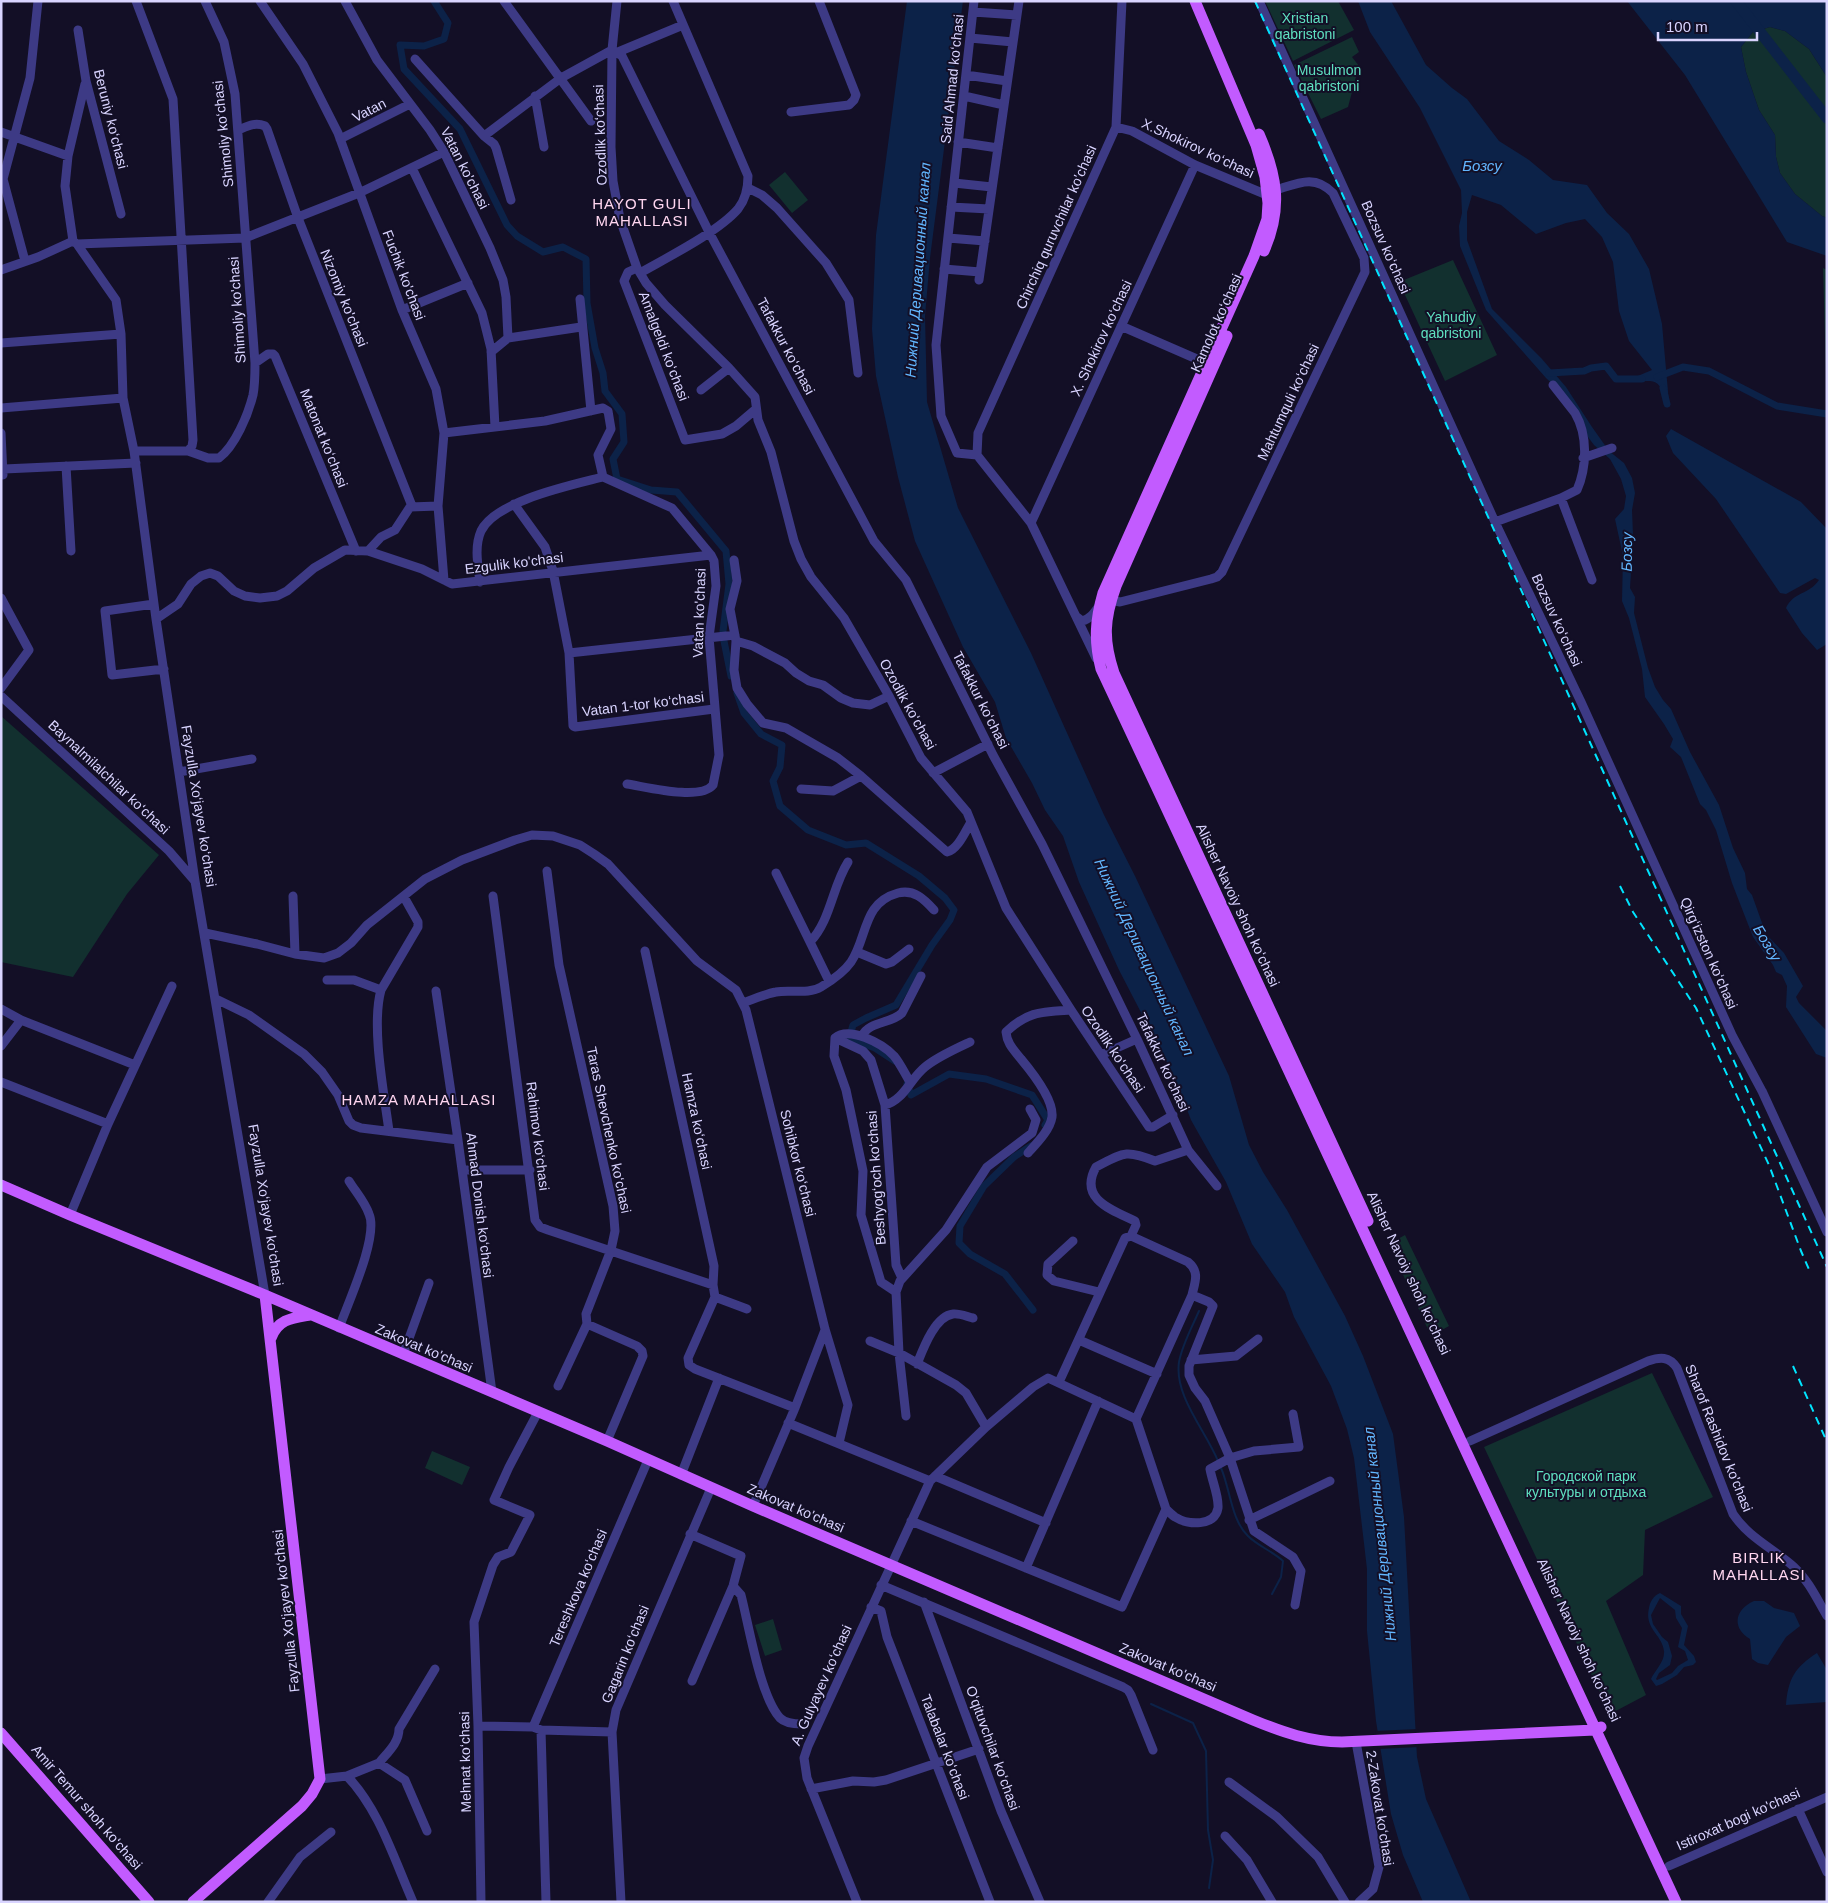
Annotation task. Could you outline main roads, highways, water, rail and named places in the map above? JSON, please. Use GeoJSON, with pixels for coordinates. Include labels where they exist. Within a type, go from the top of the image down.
{"type":"FeatureCollection","features":[{"type":"Feature","properties":{"kind":"main road"},"geometry":{"type":"LineString","coordinates":[[1180,431],[1206,363],[1260,242],[1272,192],[1265,177],[1256,145],[1195,1]]}},
{"type":"Feature","properties":{"kind":"main road","name":"Kamolot ko‘chasi"},"geometry":{"type":"LineString","coordinates":[[1108,655],[1105,635],[1111,600],[1180,431],[1266,247],[1275,220],[1267,152],[1203,1]]}},
{"type":"Feature","properties":{"kind":"main road","name":"Alisher Navoiy shoh koʻchasi"},"geometry":{"type":"LineString","coordinates":[[1180,431],[1111,573],[1099,606],[1095,637],[1101,669],[1207,886],[1665,1868],[1685,1902]]}},
{"type":"Feature","properties":{"kind":"main road","name":"Alisher Navoiy shoh koʻchasi"},"geometry":{"type":"LineString","coordinates":[[1108,655],[1114,674],[1207,886]]}},
{"type":"Feature","properties":{"kind":"main road","name":"Zakovat ko'chasi"},"geometry":{"type":"LineString","coordinates":[[1,1185],[265,1295],[890,1565],[1281,1731],[1320,1742],[1356,1742],[1599,1728]]}},
{"type":"Feature","properties":{"kind":"main road","name":"Fayzulla Xo‘jayev ko‘chasi"},"geometry":{"type":"LineString","coordinates":[[193,1902],[302,1806],[312,1794],[320,1778],[265,1295]]}},
{"type":"Feature","properties":{"kind":"main road"},"geometry":{"type":"LineString","coordinates":[[268,1322],[278,1312],[290,1306]]}},
{"type":"Feature","properties":{"kind":"main road"},"geometry":{"type":"LineString","coordinates":[[270,1340],[277,1327],[284,1320],[311,1315]]}},
{"type":"Feature","properties":{"kind":"main road","name":"Amir Temur shoh ko‘chasi"},"geometry":{"type":"LineString","coordinates":[[1,1733],[149,1902]]}},
{"type":"Feature","properties":{"kind":"main road","name":"Alisher Navoiy shoh koʻchasi"},"geometry":{"type":"LineString","coordinates":[[1665,1868],[1676,1902]]}},
{"type":"Feature","properties":{"kind":"water","name":"Нижний Деривационный канал"},"geometry":{"type":"Polygon","coordinates":[[[907,1],[963,1],[930,258],[925,316],[927,402],[958,508],[1031,653],[1104,815],[1135,876],[1229,1076],[1249,1145],[1345,1316],[1363,1356],[1393,1434],[1404,1517],[1417,1757],[1426,1799],[1471,1902],[1423,1902],[1403,1855],[1391,1814],[1376,1721],[1367,1631],[1367,1569],[1354,1458],[1347,1429],[1331,1386],[1294,1317],[1285,1292],[1252,1244],[1226,1182],[1191,1120],[1175,1078],[1119,970],[1079,882],[1063,836],[1045,810],[1006,738],[995,702],[963,647],[915,541],[898,477],[876,376],[872,329],[876,235],[907,1]]]}},
{"type":"Feature","properties":{"kind":"water","name":"Бозсу"},"geometry":{"type":"Polygon","coordinates":[[[1358,1],[1391,1],[1426,65],[1467,99],[1499,141],[1529,160],[1553,180],[1587,185],[1607,213],[1629,234],[1649,269],[1662,324],[1669,403],[1656,382],[1631,382],[1633,378],[1652,370],[1629,341],[1619,311],[1613,262],[1602,237],[1585,219],[1566,223],[1536,234],[1501,205],[1472,195],[1467,212],[1467,240],[1492,309],[1542,359],[1566,387],[1609,451],[1624,463],[1632,478],[1635,493],[1632,510],[1633,535],[1629,567],[1631,572],[1630,588],[1635,597],[1634,613],[1648,668],[1655,687],[1671,709],[1690,752],[1719,805],[1733,848],[1745,873],[1747,889],[1752,895],[1766,934],[1784,953],[1803,986],[1796,997],[1799,1003],[1827,1031],[1827,1058],[1816,1054],[1786,1007],[1787,986],[1782,975],[1776,972],[1753,937],[1732,883],[1716,830],[1706,810],[1700,804],[1681,757],[1670,747],[1673,739],[1645,697],[1642,669],[1629,618],[1622,601],[1623,556],[1615,519],[1624,509],[1626,496],[1621,479],[1610,459],[1594,445],[1585,433],[1563,394],[1546,378],[1486,310],[1460,246],[1461,190],[1420,108],[1370,32],[1358,1]]]}},
{"type":"Feature","properties":{"kind":"water"},"geometry":{"type":"Polygon","coordinates":[[[1627,1],[1827,1],[1827,77],[1809,49],[1785,31],[1770,27],[1753,32],[1741,47],[1746,72],[1759,110],[1775,135],[1776,157],[1780,173],[1795,194],[1827,218],[1827,256],[1787,242],[1685,75],[1627,1]]]}},
{"type":"Feature","properties":{"kind":"water"},"geometry":{"type":"Polygon","coordinates":[[[1671,429],[1801,502],[1827,529],[1827,644],[1817,650],[1802,633],[1786,608],[1793,599],[1811,588],[1819,580],[1815,578],[1786,594],[1780,593],[1716,499],[1673,453],[1666,436],[1671,429]]]}},
{"type":"Feature","properties":{"kind":"water"},"geometry":{"type":"Polygon","coordinates":[[[1660,1593],[1681,1606],[1681,1614],[1688,1626],[1684,1645],[1694,1656],[1696,1662],[1693,1665],[1684,1667],[1677,1675],[1656,1686],[1651,1679],[1661,1662],[1664,1651],[1663,1645],[1651,1626],[1648,1615],[1651,1601],[1660,1593]],[[1660,1598],[1651,1615],[1653,1624],[1668,1642],[1672,1656],[1670,1665],[1659,1673],[1657,1680],[1672,1673],[1678,1666],[1688,1660],[1685,1651],[1678,1647],[1682,1628],[1676,1618],[1675,1610],[1660,1598]]]}},
{"type":"Feature","properties":{"kind":"water"},"geometry":{"type":"Polygon","coordinates":[[[1754,1601],[1764,1601],[1774,1608],[1794,1613],[1800,1626],[1786,1637],[1768,1665],[1758,1663],[1752,1659],[1750,1639],[1740,1630],[1738,1624],[1739,1614],[1748,1604],[1754,1601]]]}},
{"type":"Feature","properties":{"kind":"water"},"geometry":{"type":"Polygon","coordinates":[[[1817,1653],[1827,1670],[1827,1702],[1786,1705],[1794,1674],[1803,1663],[1817,1653]]]}},
{"type":"Feature","properties":{"kind":"waterway"},"geometry":{"type":"LineString","coordinates":[[434,1],[448,23],[444,39],[424,46],[400,45],[404,69],[460,129],[507,225],[517,236],[543,252],[563,247],[586,259],[587,303],[595,348],[603,373],[605,391],[622,414],[624,442],[613,459],[617,479],[651,490],[677,492],[726,551],[729,584],[723,631]]}},
{"type":"Feature","properties":{"kind":"waterway"},"geometry":{"type":"LineString","coordinates":[[1736,1],[1827,118]]}},
{"type":"Feature","properties":{"kind":"waterway"},"geometry":{"type":"LineString","coordinates":[[1549,373],[1584,371],[1606,366],[1616,379],[1642,379]]}},
{"type":"Feature","properties":{"kind":"waterway"},"geometry":{"type":"LineString","coordinates":[[1657,377],[1683,367],[1709,371],[1777,406],[1827,414]]}},
{"type":"Feature","properties":{"kind":"waterway"},"geometry":{"type":"LineString","coordinates":[[1663,388],[1667,404]]}},
{"type":"Feature","properties":{"kind":"waterway"},"geometry":{"type":"LineString","coordinates":[[724,641],[731,676]]}},
{"type":"Feature","properties":{"kind":"waterway"},"geometry":{"type":"LineString","coordinates":[[737,693],[744,713],[761,734],[782,745],[780,767],[773,781],[780,806],[808,830],[846,845],[866,843],[919,876],[945,898],[954,910],[950,920],[932,945],[896,1005],[853,1025],[849,1039],[875,1048],[895,1061]]}},
{"type":"Feature","properties":{"kind":"waterway"},"geometry":{"type":"LineString","coordinates":[[907,1084],[911,1095],[949,1074],[986,1079],[1032,1095],[1048,1120],[1045,1125]]}},
{"type":"Feature","properties":{"kind":"waterway"},"geometry":{"type":"LineString","coordinates":[[1031,1146],[1014,1157],[984,1186],[960,1226],[959,1243],[970,1254],[1005,1274],[1033,1310]]}},
{"type":"Feature","properties":{"kind":"waterway"},"geometry":{"type":"LineString","coordinates":[[1199,1311],[1182,1349],[1179,1375],[1181,1388],[1186,1400],[1218,1461]]}},
{"type":"Feature","properties":{"kind":"waterway"},"geometry":{"type":"LineString","coordinates":[[1221,1468],[1234,1513],[1242,1529],[1252,1540],[1283,1561],[1281,1577],[1272,1594]]}},
{"type":"Feature","properties":{"kind":"waterway"},"geometry":{"type":"LineString","coordinates":[[1151,1704],[1193,1723],[1206,1751],[1208,1830],[1213,1860],[1209,1888]]}},
{"type":"Feature","properties":{"kind":"railway"},"geometry":{"type":"LineString","coordinates":[[1255,1],[1827,1267]]}},
{"type":"Feature","properties":{"kind":"railway"},"geometry":{"type":"LineString","coordinates":[[1620,886],[1633,912],[1696,1008],[1769,1165],[1811,1274]]}},
{"type":"Feature","properties":{"kind":"railway"},"geometry":{"type":"LineString","coordinates":[[1793,1366],[1827,1442]]}},
{"type":"Feature","properties":{"kind":"district","name":"HAYOT GULI MAHALLASI"},"geometry":{"type":"Point","coordinates":[642,212]}},
{"type":"Feature","properties":{"kind":"district","name":"HAMZA MAHALLASI"},"geometry":{"type":"Point","coordinates":[419,1100]}},
{"type":"Feature","properties":{"kind":"district","name":"BIRLIK MAHALLASI"},"geometry":{"type":"Point","coordinates":[1759,1566]}},
{"type":"Feature","properties":{"kind":"park label","name":"Xristian qabristoni"},"geometry":{"type":"Point","coordinates":[1305,26]}},
{"type":"Feature","properties":{"kind":"park label","name":"Musulmon qabristoni"},"geometry":{"type":"Point","coordinates":[1329,78]}},
{"type":"Feature","properties":{"kind":"park label","name":"Yahudiy qabristoni"},"geometry":{"type":"Point","coordinates":[1451,326]}},
{"type":"Feature","properties":{"kind":"park label","name":"Городской парк культуры и отдыха"},"geometry":{"type":"Point","coordinates":[1586,1484]}}]}
